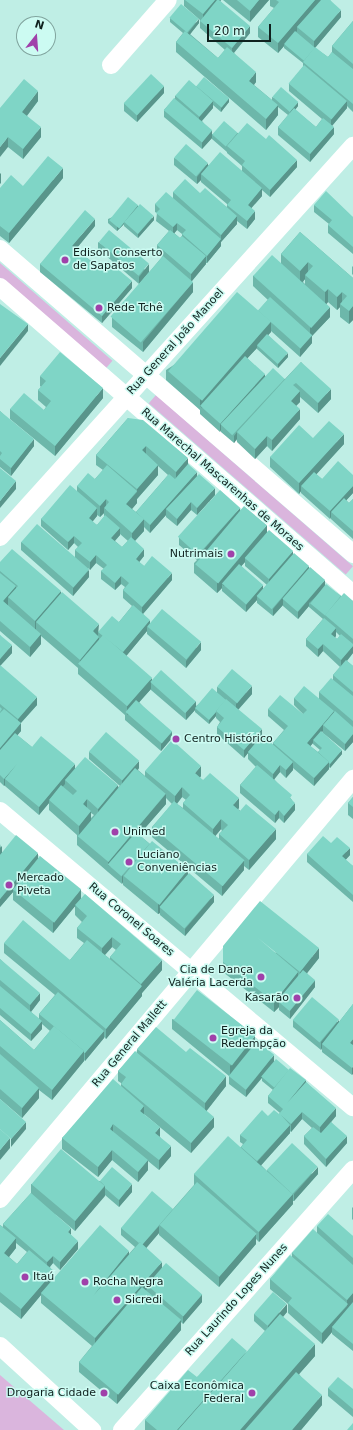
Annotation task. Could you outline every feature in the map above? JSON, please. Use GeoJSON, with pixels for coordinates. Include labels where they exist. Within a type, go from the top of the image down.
{"type":"FeatureCollection","features":[{"type":"Feature","properties":{"kind":"street"},"geometry":{"type":"LineString","coordinates":[[111,65],[168,0]]}},
{"type":"Feature","properties":{"kind":"street","name":"Rua General João Manoel"},"geometry":{"type":"LineString","coordinates":[[0,537],[353,146]]}},
{"type":"Feature","properties":{"kind":"street"},"geometry":{"type":"LineString","coordinates":[[0,249],[353,554]]}},
{"type":"Feature","properties":{"kind":"street","name":"Rua Marechal Mascarenhas de Moraes"},"geometry":{"type":"LineString","coordinates":[[0,287],[353,594]]}},
{"type":"Feature","properties":{"kind":"street","name":"Rua General Mallett"},"geometry":{"type":"LineString","coordinates":[[0,1198],[353,779]]}},
{"type":"Feature","properties":{"kind":"street","name":"Rua Coronel Soares"},"geometry":{"type":"LineString","coordinates":[[0,811],[353,1107]]}},
{"type":"Feature","properties":{"kind":"street","name":"Rua Laurindo Lopes Nunes"},"geometry":{"type":"LineString","coordinates":[[122,1430],[353,1170]]}},
{"type":"Feature","properties":{"kind":"street"},"geometry":{"type":"LineString","coordinates":[[0,1346],[92,1430]]}},
{"type":"Feature","properties":{"kind":"shaded area"},"geometry":{"type":"Polygon","coordinates":[[[0,263],[112,361],[105,369],[0,278],[0,263]]]}},
{"type":"Feature","properties":{"kind":"shaded area"},"geometry":{"type":"Polygon","coordinates":[[[156,395],[353,566],[346,575],[149,403],[156,395]]]}},
{"type":"Feature","properties":{"kind":"shaded area"},"geometry":{"type":"Polygon","coordinates":[[[0,1375],[64,1430],[0,1430],[0,1375]]]}},
{"type":"Feature","properties":{"kind":"building"},"geometry":{"type":"Polygon","coordinates":[[[185,0],[215,0],[203,14],[185,0]]]}},
{"type":"Feature","properties":{"kind":"building"},"geometry":{"type":"Polygon","coordinates":[[[217,0],[219,0],[250,26],[232,48],[200,21],[217,0]]]}},
{"type":"Feature","properties":{"kind":"building"},"geometry":{"type":"Polygon","coordinates":[[[237,0],[259,0],[250,11],[237,0]]]}},
{"type":"Feature","properties":{"kind":"building"},"geometry":{"type":"Polygon","coordinates":[[[276,0],[315,0],[278,43],[258,27],[279,2],[276,0]]]}},
{"type":"Feature","properties":{"kind":"building"},"geometry":{"type":"Polygon","coordinates":[[[321,0],[330,0],[341,10],[314,41],[297,27],[321,0]]]}},
{"type":"Feature","properties":{"kind":"building"},"geometry":{"type":"Polygon","coordinates":[[[181,4],[199,19],[187,33],[169,18],[181,4]]]}},
{"type":"Feature","properties":{"kind":"building"},"geometry":{"type":"Polygon","coordinates":[[[353,21],[353,64],[332,46],[353,21]]]}},
{"type":"Feature","properties":{"kind":"building"},"geometry":{"type":"Polygon","coordinates":[[[185,31],[218,58],[227,47],[256,72],[249,81],[278,105],[266,119],[176,42],[185,31]]]}},
{"type":"Feature","properties":{"kind":"building"},"geometry":{"type":"Polygon","coordinates":[[[295,31],[315,48],[304,61],[284,44],[295,31]]]}},
{"type":"Feature","properties":{"kind":"building"},"geometry":{"type":"Polygon","coordinates":[[[315,47],[328,57],[332,52],[353,69],[353,104],[303,62],[315,47]]]}},
{"type":"Feature","properties":{"kind":"building"},"geometry":{"type":"Polygon","coordinates":[[[304,65],[347,101],[331,119],[289,83],[304,65]]]}},
{"type":"Feature","properties":{"kind":"building"},"geometry":{"type":"Polygon","coordinates":[[[151,74],[164,86],[137,116],[124,103],[151,74]]]}},
{"type":"Feature","properties":{"kind":"building"},"geometry":{"type":"Polygon","coordinates":[[[204,77],[229,98],[222,107],[196,86],[204,77]]]}},
{"type":"Feature","properties":{"kind":"building"},"geometry":{"type":"Polygon","coordinates":[[[24,79],[38,91],[22,112],[41,127],[23,149],[8,137],[0,147],[0,108],[24,79]]]}},
{"type":"Feature","properties":{"kind":"building"},"geometry":{"type":"Polygon","coordinates":[[[189,80],[213,101],[199,117],[175,96],[189,80]]]}},
{"type":"Feature","properties":{"kind":"building"},"geometry":{"type":"Polygon","coordinates":[[[281,87],[298,102],[290,112],[272,97],[281,87]]]}},
{"type":"Feature","properties":{"kind":"building"},"geometry":{"type":"Polygon","coordinates":[[[174,98],[212,130],[202,142],[164,110],[174,98]]]}},
{"type":"Feature","properties":{"kind":"building"},"geometry":{"type":"Polygon","coordinates":[[[294,108],[316,127],[323,118],[334,127],[310,154],[278,127],[294,108]]]}},
{"type":"Feature","properties":{"kind":"building"},"geometry":{"type":"Polygon","coordinates":[[[224,121],[238,133],[226,146],[212,135],[224,121]]]}},
{"type":"Feature","properties":{"kind":"building"},"geometry":{"type":"Polygon","coordinates":[[[247,123],[266,139],[269,135],[297,160],[270,190],[242,165],[245,161],[227,146],[247,123]]]}},
{"type":"Feature","properties":{"kind":"building"},"geometry":{"type":"Polygon","coordinates":[[[186,144],[208,163],[196,177],[174,158],[186,144]]]}},
{"type":"Feature","properties":{"kind":"building"},"geometry":{"type":"Polygon","coordinates":[[[220,152],[262,188],[248,205],[255,211],[247,221],[227,205],[231,200],[201,174],[220,152]]]}},
{"type":"Feature","properties":{"kind":"building"},"geometry":{"type":"Polygon","coordinates":[[[48,156],[63,168],[9,233],[0,226],[0,188],[11,175],[23,186],[48,156]]]}},
{"type":"Feature","properties":{"kind":"building"},"geometry":{"type":"Polygon","coordinates":[[[185,179],[200,193],[205,188],[237,216],[221,235],[173,192],[185,179]]]}},
{"type":"Feature","properties":{"kind":"building"},"geometry":{"type":"Polygon","coordinates":[[[326,191],[353,217],[353,247],[328,225],[332,220],[314,205],[326,191]]]}},
{"type":"Feature","properties":{"kind":"building"},"geometry":{"type":"Polygon","coordinates":[[[166,192],[221,239],[207,256],[182,234],[186,230],[177,223],[173,227],[156,213],[160,209],[155,204],[166,192]]]}},
{"type":"Feature","properties":{"kind":"building"},"geometry":{"type":"Polygon","coordinates":[[[128,197],[138,205],[119,228],[109,220],[128,197]]]}},
{"type":"Feature","properties":{"kind":"building"},"geometry":{"type":"Polygon","coordinates":[[[140,204],[154,216],[138,234],[124,222],[140,204]]]}},
{"type":"Feature","properties":{"kind":"building"},"geometry":{"type":"Polygon","coordinates":[[[85,210],[95,219],[72,246],[101,269],[108,261],[132,281],[102,316],[40,264],[85,210]]]}},
{"type":"Feature","properties":{"kind":"building"},"geometry":{"type":"Polygon","coordinates":[[[109,230],[149,263],[139,276],[99,242],[109,230]]]}},
{"type":"Feature","properties":{"kind":"building"},"geometry":{"type":"Polygon","coordinates":[[[170,230],[180,238],[182,236],[206,256],[191,274],[157,245],[170,230]]]}},
{"type":"Feature","properties":{"kind":"building"},"geometry":{"type":"Polygon","coordinates":[[[300,232],[353,278],[353,306],[349,311],[340,304],[347,296],[342,292],[337,297],[328,289],[325,292],[305,275],[313,266],[308,262],[300,271],[281,254],[300,232]]]}},
{"type":"Feature","properties":{"kind":"building"},"geometry":{"type":"Polygon","coordinates":[[[272,255],[330,307],[311,328],[253,276],[272,255]]]}},
{"type":"Feature","properties":{"kind":"building"},"geometry":{"type":"Polygon","coordinates":[[[163,256],[193,282],[141,343],[111,316],[163,256]]]}},
{"type":"Feature","properties":{"kind":"building"},"geometry":{"type":"Polygon","coordinates":[[[237,292],[271,322],[202,401],[168,371],[237,292]]]}},
{"type":"Feature","properties":{"kind":"building"},"geometry":{"type":"Polygon","coordinates":[[[270,297],[312,335],[300,349],[258,310],[270,297]]]}},
{"type":"Feature","properties":{"kind":"building"},"geometry":{"type":"Polygon","coordinates":[[[0,304],[28,324],[0,358],[0,304]]]}},
{"type":"Feature","properties":{"kind":"building"},"geometry":{"type":"Polygon","coordinates":[[[267,334],[288,353],[278,364],[257,345],[267,334]]]}},
{"type":"Feature","properties":{"kind":"building"},"geometry":{"type":"Polygon","coordinates":[[[60,352],[103,388],[55,446],[10,409],[24,393],[44,410],[51,401],[38,390],[46,381],[40,376],[60,352]]]}},
{"type":"Feature","properties":{"kind":"building"},"geometry":{"type":"Polygon","coordinates":[[[245,356],[265,374],[220,424],[200,406],[245,356]]]}},
{"type":"Feature","properties":{"kind":"building"},"geometry":{"type":"Polygon","coordinates":[[[301,362],[331,389],[318,403],[296,383],[293,385],[300,391],[291,401],[300,409],[272,440],[267,436],[255,449],[237,432],[301,362]]]}},
{"type":"Feature","properties":{"kind":"building"},"geometry":{"type":"Polygon","coordinates":[[[273,368],[285,379],[232,435],[220,424],[273,368]]]}},
{"type":"Feature","properties":{"kind":"building"},"geometry":{"type":"Polygon","coordinates":[[[0,411],[34,439],[11,468],[0,459],[2,453],[0,451],[0,411]]]}},
{"type":"Feature","properties":{"kind":"building"},"geometry":{"type":"Polygon","coordinates":[[[128,418],[143,420],[188,458],[176,472],[146,446],[142,450],[158,465],[137,489],[96,455],[128,418]]]}},
{"type":"Feature","properties":{"kind":"building"},"geometry":{"type":"Polygon","coordinates":[[[329,421],[344,434],[299,483],[270,457],[299,425],[313,438],[329,421]]]}},
{"type":"Feature","properties":{"kind":"building"},"geometry":{"type":"Polygon","coordinates":[[[338,461],[353,475],[353,486],[330,511],[301,486],[314,472],[322,479],[338,461]]]}},
{"type":"Feature","properties":{"kind":"building"},"geometry":{"type":"Polygon","coordinates":[[[188,464],[197,472],[150,525],[136,512],[169,474],[175,479],[188,464]]]}},
{"type":"Feature","properties":{"kind":"building"},"geometry":{"type":"Polygon","coordinates":[[[107,465],[137,491],[126,504],[144,519],[132,533],[104,508],[109,502],[106,499],[100,506],[77,486],[88,473],[95,479],[107,465]]]}},
{"type":"Feature","properties":{"kind":"building"},"geometry":{"type":"Polygon","coordinates":[[[0,468],[16,481],[0,501],[0,468]]]}},
{"type":"Feature","properties":{"kind":"building"},"geometry":{"type":"Polygon","coordinates":[[[199,474],[215,488],[197,508],[191,502],[177,519],[166,509],[199,474]]]}},
{"type":"Feature","properties":{"kind":"building"},"geometry":{"type":"Polygon","coordinates":[[[70,485],[97,508],[89,518],[97,525],[105,515],[120,528],[111,538],[122,547],[131,537],[144,549],[136,559],[144,566],[152,556],[172,573],[142,607],[123,590],[129,583],[121,576],[115,583],[101,571],[107,565],[96,555],[90,562],[75,550],[82,543],[74,536],[68,542],[41,519],[70,485]]]}},
{"type":"Feature","properties":{"kind":"building"},"geometry":{"type":"Polygon","coordinates":[[[220,490],[240,508],[198,555],[178,537],[220,490]]]}},
{"type":"Feature","properties":{"kind":"building"},"geometry":{"type":"Polygon","coordinates":[[[344,498],[349,503],[353,499],[353,531],[331,512],[344,498]]]}},
{"type":"Feature","properties":{"kind":"building","name":"Nutrimais"},"geometry":{"type":"Polygon","coordinates":[[[244,506],[267,525],[218,584],[195,564],[244,506]]]}},
{"type":"Feature","properties":{"kind":"building"},"geometry":{"type":"Polygon","coordinates":[[[37,524],[89,569],[73,587],[21,542],[37,524]]]}},
{"type":"Feature","properties":{"kind":"building"},"geometry":{"type":"Polygon","coordinates":[[[269,530],[293,551],[269,579],[245,558],[269,530]]]}},
{"type":"Feature","properties":{"kind":"building"},"geometry":{"type":"Polygon","coordinates":[[[12,549],[61,591],[35,621],[8,597],[18,586],[0,571],[0,562],[12,549]]]}},
{"type":"Feature","properties":{"kind":"building"},"geometry":{"type":"Polygon","coordinates":[[[294,553],[309,566],[272,609],[257,596],[294,553]]]}},
{"type":"Feature","properties":{"kind":"building"},"geometry":{"type":"Polygon","coordinates":[[[239,564],[263,585],[246,605],[222,584],[239,564]]]}},
{"type":"Feature","properties":{"kind":"building"},"geometry":{"type":"Polygon","coordinates":[[[310,567],[325,580],[298,612],[282,599],[310,567]]]}},
{"type":"Feature","properties":{"kind":"building"},"geometry":{"type":"Polygon","coordinates":[[[0,573],[16,586],[3,601],[41,634],[30,647],[0,621],[0,573]]]}},
{"type":"Feature","properties":{"kind":"building"},"geometry":{"type":"Polygon","coordinates":[[[326,584],[341,596],[325,615],[310,603],[326,584]]]}},
{"type":"Feature","properties":{"kind":"building"},"geometry":{"type":"Polygon","coordinates":[[[62,592],[99,624],[93,631],[99,637],[80,660],[36,622],[62,592]]]}},
{"type":"Feature","properties":{"kind":"building"},"geometry":{"type":"Polygon","coordinates":[[[344,593],[353,601],[353,639],[325,615],[344,593]]]}},
{"type":"Feature","properties":{"kind":"building"},"geometry":{"type":"Polygon","coordinates":[[[133,605],[150,620],[123,652],[98,632],[112,616],[119,622],[133,605]]]}},
{"type":"Feature","properties":{"kind":"building"},"geometry":{"type":"Polygon","coordinates":[[[162,609],[201,642],[186,659],[147,627],[162,609]]]}},
{"type":"Feature","properties":{"kind":"building"},"geometry":{"type":"Polygon","coordinates":[[[324,618],[336,628],[331,634],[337,639],[341,634],[353,644],[341,660],[323,644],[318,649],[306,639],[324,618]]]}},
{"type":"Feature","properties":{"kind":"building"},"geometry":{"type":"Polygon","coordinates":[[[0,635],[12,645],[0,659],[0,635]]]}},
{"type":"Feature","properties":{"kind":"building"},"geometry":{"type":"Polygon","coordinates":[[[103,635],[152,678],[127,706],[78,664],[103,635]]]}},
{"type":"Feature","properties":{"kind":"building"},"geometry":{"type":"Polygon","coordinates":[[[346,660],[353,666],[353,692],[333,675],[346,660]]]}},
{"type":"Feature","properties":{"kind":"building"},"geometry":{"type":"Polygon","coordinates":[[[0,665],[37,697],[18,719],[0,704],[0,665]]]}},
{"type":"Feature","properties":{"kind":"building"},"geometry":{"type":"Polygon","coordinates":[[[232,669],[252,686],[237,703],[217,687],[232,669]]]}},
{"type":"Feature","properties":{"kind":"building"},"geometry":{"type":"Polygon","coordinates":[[[161,670],[196,701],[185,713],[150,682],[161,670]]]}},
{"type":"Feature","properties":{"kind":"building"},"geometry":{"type":"Polygon","coordinates":[[[331,678],[353,696],[353,721],[319,692],[331,678]]]}},
{"type":"Feature","properties":{"kind":"building"},"geometry":{"type":"Polygon","coordinates":[[[304,686],[334,711],[307,743],[329,762],[314,778],[273,743],[288,726],[268,709],[280,695],[303,714],[307,710],[294,698],[304,686]]]}},
{"type":"Feature","properties":{"kind":"building"},"geometry":{"type":"Polygon","coordinates":[[[212,688],[226,700],[209,720],[195,708],[212,688]]]}},
{"type":"Feature","properties":{"kind":"building"},"geometry":{"type":"Polygon","coordinates":[[[226,699],[262,729],[244,750],[217,727],[224,718],[216,711],[226,699]]]}},
{"type":"Feature","properties":{"kind":"building"},"geometry":{"type":"Polygon","coordinates":[[[136,700],[172,731],[162,744],[126,712],[136,700]]]}},
{"type":"Feature","properties":{"kind":"building"},"geometry":{"type":"Polygon","coordinates":[[[4,709],[21,723],[0,748],[0,713],[4,709]]]}},
{"type":"Feature","properties":{"kind":"building"},"geometry":{"type":"Polygon","coordinates":[[[335,711],[353,727],[353,734],[345,744],[323,725],[335,711]]]}},
{"type":"Feature","properties":{"kind":"building"},"geometry":{"type":"Polygon","coordinates":[[[321,731],[342,750],[330,764],[318,752],[322,748],[313,740],[321,731]]]}},
{"type":"Feature","properties":{"kind":"building"},"geometry":{"type":"Polygon","coordinates":[[[106,732],[139,761],[122,780],[89,752],[106,732]]]}},
{"type":"Feature","properties":{"kind":"building"},"geometry":{"type":"Polygon","coordinates":[[[15,733],[32,747],[41,736],[75,764],[39,807],[5,779],[17,764],[4,779],[0,775],[0,750],[15,733]]]}},
{"type":"Feature","properties":{"kind":"building"},"geometry":{"type":"Polygon","coordinates":[[[262,735],[293,762],[286,770],[280,765],[273,774],[248,752],[262,735]]]}},
{"type":"Feature","properties":{"kind":"building"},"geometry":{"type":"Polygon","coordinates":[[[172,740],[201,766],[195,773],[203,780],[210,773],[239,798],[233,805],[240,811],[246,804],[276,829],[249,860],[219,834],[228,825],[221,819],[213,829],[183,803],[190,795],[182,787],[175,796],[145,771],[172,740]]]}},
{"type":"Feature","properties":{"kind":"building"},"geometry":{"type":"Polygon","coordinates":[[[85,757],[118,785],[98,809],[87,799],[83,804],[91,811],[79,826],[49,800],[61,785],[73,795],[77,791],[65,780],[85,757]]]}},
{"type":"Feature","properties":{"kind":"building"},"geometry":{"type":"Polygon","coordinates":[[[257,765],[292,795],[290,798],[295,803],[284,816],[279,810],[275,815],[240,785],[257,765]]]}},
{"type":"Feature","properties":{"kind":"building","name":"Unimed"},"geometry":{"type":"Polygon","coordinates":[[[135,768],[166,794],[108,862],[78,836],[135,768]]]}},
{"type":"Feature","properties":{"kind":"building"},"geometry":{"type":"Polygon","coordinates":[[[353,797],[353,807],[348,803],[353,797]]]}},
{"type":"Feature","properties":{"kind":"building"},"geometry":{"type":"Polygon","coordinates":[[[174,801],[244,860],[223,886],[152,827],[174,801]]]}},
{"type":"Feature","properties":{"kind":"building","name":"Luciano Conveniências"},"geometry":{"type":"Polygon","coordinates":[[[136,832],[150,844],[121,876],[108,864],[136,832]]]}},
{"type":"Feature","properties":{"kind":"building","name":"Mercado Piveta"},"geometry":{"type":"Polygon","coordinates":[[[16,835],[38,853],[0,899],[0,855],[16,835]]]}},
{"type":"Feature","properties":{"kind":"building"},"geometry":{"type":"Polygon","coordinates":[[[323,836],[331,843],[337,837],[350,848],[342,856],[353,866],[353,895],[307,854],[323,836]]]}},
{"type":"Feature","properties":{"kind":"building"},"geometry":{"type":"Polygon","coordinates":[[[152,841],[188,870],[159,905],[124,876],[152,841]]]}},
{"type":"Feature","properties":{"kind":"building"},"geometry":{"type":"Polygon","coordinates":[[[40,856],[81,889],[54,923],[13,889],[40,856]]]}},
{"type":"Feature","properties":{"kind":"building"},"geometry":{"type":"Polygon","coordinates":[[[189,873],[214,895],[184,929],[159,907],[189,873]]]}},
{"type":"Feature","properties":{"kind":"building"},"geometry":{"type":"Polygon","coordinates":[[[85,894],[162,960],[141,984],[110,957],[121,944],[112,937],[102,948],[77,928],[87,916],[75,905],[85,894]]]}},
{"type":"Feature","properties":{"kind":"building"},"geometry":{"type":"Polygon","coordinates":[[[260,901],[319,948],[300,972],[258,938],[298,972],[274,1002],[223,962],[223,946],[260,901]]]}},
{"type":"Feature","properties":{"kind":"building"},"geometry":{"type":"Polygon","coordinates":[[[23,920],[70,960],[87,940],[142,986],[106,1029],[4,943],[23,920]]]}},
{"type":"Feature","properties":{"kind":"building"},"geometry":{"type":"Polygon","coordinates":[[[0,959],[40,993],[30,1005],[0,980],[0,959]]]}},
{"type":"Feature","properties":{"kind":"building"},"geometry":{"type":"Polygon","coordinates":[[[303,970],[315,980],[290,1011],[277,1001],[303,970]]]}},
{"type":"Feature","properties":{"kind":"building"},"geometry":{"type":"Polygon","coordinates":[[[0,986],[42,1021],[31,1034],[0,1008],[0,986]]]}},
{"type":"Feature","properties":{"kind":"building","name":"Egreja da Redempção"},"geometry":{"type":"Polygon","coordinates":[[[197,990],[255,1036],[232,1066],[174,1020],[197,990]]]}},
{"type":"Feature","properties":{"kind":"building"},"geometry":{"type":"Polygon","coordinates":[[[58,992],[104,1031],[85,1053],[39,1014],[58,992]]]}},
{"type":"Feature","properties":{"kind":"building"},"geometry":{"type":"Polygon","coordinates":[[[312,997],[339,1019],[320,1042],[293,1020],[312,997]]]}},
{"type":"Feature","properties":{"kind":"building"},"geometry":{"type":"Polygon","coordinates":[[[353,1004],[353,1039],[350,1043],[353,1045],[352,1068],[322,1044],[353,1004]]]}},
{"type":"Feature","properties":{"kind":"building"},"geometry":{"type":"Polygon","coordinates":[[[0,1020],[34,1050],[54,1026],[84,1051],[52,1090],[0,1046],[0,1020]]]}},
{"type":"Feature","properties":{"kind":"building"},"geometry":{"type":"Polygon","coordinates":[[[156,1027],[186,1052],[190,1048],[226,1076],[205,1103],[137,1049],[156,1027]]]}},
{"type":"Feature","properties":{"kind":"building"},"geometry":{"type":"Polygon","coordinates":[[[257,1041],[274,1055],[246,1090],[229,1076],[257,1041]]]}},
{"type":"Feature","properties":{"kind":"building"},"geometry":{"type":"Polygon","coordinates":[[[135,1051],[214,1117],[191,1143],[121,1084],[126,1077],[118,1071],[135,1051]]]}},
{"type":"Feature","properties":{"kind":"building"},"geometry":{"type":"Polygon","coordinates":[[[0,1054],[39,1088],[22,1108],[0,1089],[0,1054]]]}},
{"type":"Feature","properties":{"kind":"building"},"geometry":{"type":"Polygon","coordinates":[[[276,1059],[289,1070],[274,1088],[261,1077],[276,1059]]]}},
{"type":"Feature","properties":{"kind":"building"},"geometry":{"type":"Polygon","coordinates":[[[290,1068],[306,1080],[287,1103],[306,1082],[336,1108],[320,1127],[302,1112],[291,1124],[281,1115],[290,1125],[257,1161],[241,1147],[247,1140],[240,1135],[262,1110],[268,1116],[274,1110],[279,1114],[283,1109],[268,1096],[290,1068]]]}},
{"type":"Feature","properties":{"kind":"building"},"geometry":{"type":"Polygon","coordinates":[[[113,1079],[144,1106],[140,1111],[160,1127],[155,1133],[171,1146],[159,1160],[113,1124],[110,1129],[148,1160],[138,1172],[112,1150],[98,1167],[62,1138],[113,1079]]]}},
{"type":"Feature","properties":{"kind":"building"},"geometry":{"type":"Polygon","coordinates":[[[0,1099],[26,1122],[11,1139],[0,1129],[0,1099]]]}},
{"type":"Feature","properties":{"kind":"building"},"geometry":{"type":"Polygon","coordinates":[[[331,1122],[347,1136],[326,1159],[304,1136],[313,1127],[321,1133],[331,1122]]]}},
{"type":"Feature","properties":{"kind":"building"},"geometry":{"type":"Polygon","coordinates":[[[0,1129],[10,1138],[0,1150],[0,1129]]]}},
{"type":"Feature","properties":{"kind":"building"},"geometry":{"type":"Polygon","coordinates":[[[228,1136],[293,1194],[259,1232],[194,1174],[228,1136]]]}},
{"type":"Feature","properties":{"kind":"building"},"geometry":{"type":"Polygon","coordinates":[[[292,1143],[318,1167],[292,1194],[267,1170],[292,1143]]]}},
{"type":"Feature","properties":{"kind":"building"},"geometry":{"type":"Polygon","coordinates":[[[61,1149],[105,1186],[75,1221],[31,1184],[61,1149]]]}},
{"type":"Feature","properties":{"kind":"building"},"geometry":{"type":"Polygon","coordinates":[[[112,1167],[132,1184],[119,1200],[105,1188],[100,1181],[112,1167]]]}},
{"type":"Feature","properties":{"kind":"building"},"geometry":{"type":"Polygon","coordinates":[[[197,1182],[257,1234],[219,1277],[160,1225],[197,1182]]]}},
{"type":"Feature","properties":{"kind":"building"},"geometry":{"type":"Polygon","coordinates":[[[152,1191],[173,1209],[142,1245],[121,1228],[152,1191]]]}},
{"type":"Feature","properties":{"kind":"building"},"geometry":{"type":"Polygon","coordinates":[[[31,1193],[71,1228],[68,1232],[78,1241],[60,1262],[53,1256],[47,1262],[3,1224],[31,1193]]]}},
{"type":"Feature","properties":{"kind":"building"},"geometry":{"type":"Polygon","coordinates":[[[328,1214],[353,1236],[353,1258],[317,1226],[328,1214]]]}},
{"type":"Feature","properties":{"kind":"building","name":"Itaú"},"geometry":{"type":"Polygon","coordinates":[[[0,1225],[16,1238],[4,1253],[17,1264],[29,1250],[54,1271],[21,1309],[0,1292],[0,1225]]]}},
{"type":"Feature","properties":{"kind":"building"},"geometry":{"type":"Polygon","coordinates":[[[100,1225],[129,1251],[93,1296],[140,1242],[162,1262],[95,1338],[41,1293],[100,1225]]]}},
{"type":"Feature","properties":{"kind":"building"},"geometry":{"type":"Polygon","coordinates":[[[313,1229],[353,1265],[353,1293],[347,1300],[292,1253],[313,1229]]]}},
{"type":"Feature","properties":{"kind":"building"},"geometry":{"type":"Polygon","coordinates":[[[290,1255],[348,1304],[322,1333],[288,1303],[292,1298],[270,1279],[290,1255]]]}},
{"type":"Feature","properties":{"kind":"building"},"geometry":{"type":"Polygon","coordinates":[[[166,1263],[202,1294],[183,1316],[147,1285],[166,1263]]]}},
{"type":"Feature","properties":{"kind":"building"},"geometry":{"type":"Polygon","coordinates":[[[142,1287],[181,1320],[118,1395],[79,1362],[142,1287]]]}},
{"type":"Feature","properties":{"kind":"building"},"geometry":{"type":"Polygon","coordinates":[[[273,1292],[287,1304],[268,1326],[254,1314],[273,1292]]]}},
{"type":"Feature","properties":{"kind":"building"},"geometry":{"type":"Polygon","coordinates":[[[353,1302],[353,1344],[332,1327],[353,1302]]]}},
{"type":"Feature","properties":{"kind":"building","name":"Caixa Econômica Federal"},"geometry":{"type":"Polygon","coordinates":[[[280,1314],[315,1344],[240,1430],[178,1430],[280,1314]]]}},
{"type":"Feature","properties":{"kind":"building"},"geometry":{"type":"Polygon","coordinates":[[[232,1338],[247,1351],[177,1430],[157,1430],[145,1420],[188,1370],[197,1377],[232,1338]]]}},
{"type":"Feature","properties":{"kind":"building"},"geometry":{"type":"Polygon","coordinates":[[[296,1372],[322,1395],[292,1430],[245,1430],[296,1372]]]}},
{"type":"Feature","properties":{"kind":"building"},"geometry":{"type":"Polygon","coordinates":[[[338,1377],[353,1389],[353,1409],[328,1388],[338,1377]]]}},
{"type":"Feature","properties":{"kind":"building"},"geometry":{"type":"Polygon","coordinates":[[[353,1423],[353,1430],[347,1430],[353,1423]]]}},
{"type":"Feature","properties":{"kind":"place","name":"Edison Conserto de Sapatos"},"geometry":{"type":"Point","coordinates":[65,260]}},
{"type":"Feature","properties":{"kind":"place","name":"Rede Tchê"},"geometry":{"type":"Point","coordinates":[99,308]}},
{"type":"Feature","properties":{"kind":"place","name":"Nutrimais"},"geometry":{"type":"Point","coordinates":[231,554]}},
{"type":"Feature","properties":{"kind":"place","name":"Centro Histórico"},"geometry":{"type":"Point","coordinates":[176,739]}},
{"type":"Feature","properties":{"kind":"place","name":"Unimed"},"geometry":{"type":"Point","coordinates":[115,832]}},
{"type":"Feature","properties":{"kind":"place","name":"Luciano Conveniências"},"geometry":{"type":"Point","coordinates":[129,862]}},
{"type":"Feature","properties":{"kind":"place","name":"Mercado Piveta"},"geometry":{"type":"Point","coordinates":[9,885]}},
{"type":"Feature","properties":{"kind":"place","name":"Cia de Dança Valéria Lacerda"},"geometry":{"type":"Point","coordinates":[261,977]}},
{"type":"Feature","properties":{"kind":"place","name":"Kasarão"},"geometry":{"type":"Point","coordinates":[297,998]}},
{"type":"Feature","properties":{"kind":"place","name":"Egreja da Redempção"},"geometry":{"type":"Point","coordinates":[213,1038]}},
{"type":"Feature","properties":{"kind":"place","name":"Itaú"},"geometry":{"type":"Point","coordinates":[25,1277]}},
{"type":"Feature","properties":{"kind":"place","name":"Rocha Negra"},"geometry":{"type":"Point","coordinates":[85,1282]}},
{"type":"Feature","properties":{"kind":"place","name":"Sicredi"},"geometry":{"type":"Point","coordinates":[117,1300]}},
{"type":"Feature","properties":{"kind":"place","name":"Drogaria Cidade"},"geometry":{"type":"Point","coordinates":[104,1393]}},
{"type":"Feature","properties":{"kind":"place","name":"Caixa Econômica Federal"},"geometry":{"type":"Point","coordinates":[252,1393]}}]}
